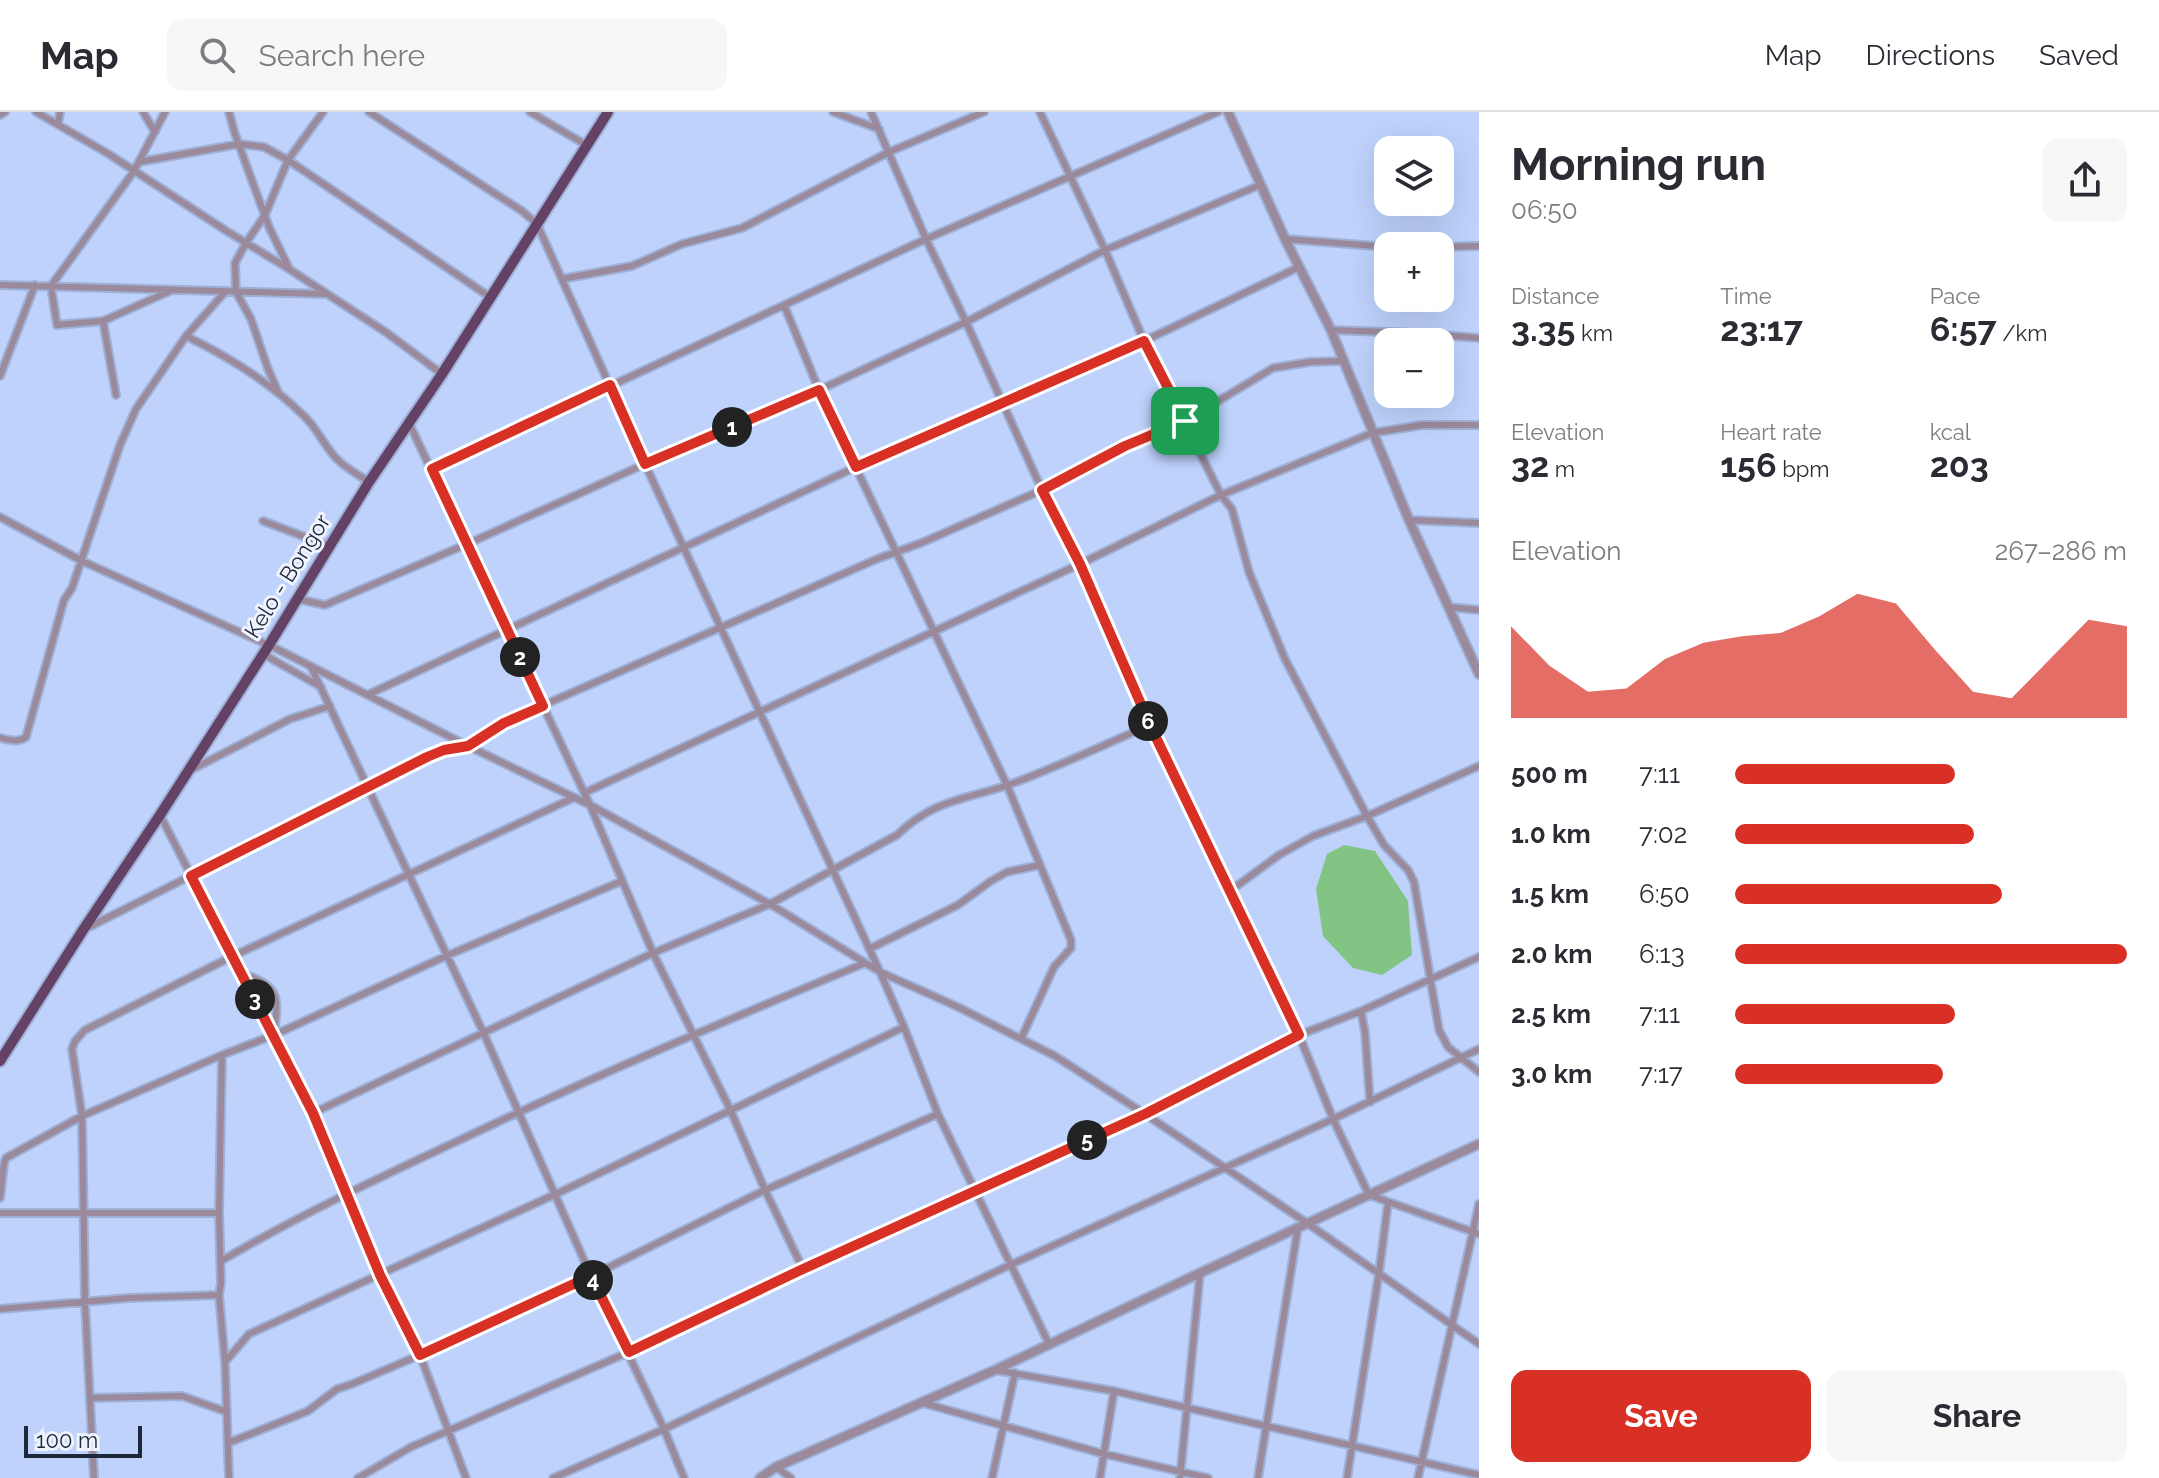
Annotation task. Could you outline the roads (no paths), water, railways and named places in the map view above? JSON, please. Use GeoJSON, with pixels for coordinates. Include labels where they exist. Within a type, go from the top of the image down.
{"type":"FeatureCollection","features":[{"type":"Feature","properties":{"kind":"highway","name":"Kelo - Bongor"},"geometry":{"type":"LineString","coordinates":[[0,1061],[608,112]]}},
{"type":"Feature","properties":{"kind":"street"},"geometry":{"type":"LineString","coordinates":[[36,112],[289,269],[387,333],[442,374]]}},
{"type":"Feature","properties":{"kind":"street"},"geometry":{"type":"LineString","coordinates":[[58,124],[60,112]]}},
{"type":"Feature","properties":{"kind":"street"},"geometry":{"type":"LineString","coordinates":[[143,112],[155,132]]}},
{"type":"Feature","properties":{"kind":"street"},"geometry":{"type":"LineString","coordinates":[[165,112],[134,171],[51,286],[57,325],[103,321],[170,291]]}},
{"type":"Feature","properties":{"kind":"street"},"geometry":{"type":"LineString","coordinates":[[229,112],[265,215],[289,269]]}},
{"type":"Feature","properties":{"kind":"street"},"geometry":{"type":"LineString","coordinates":[[279,394],[251,319],[236,292],[235,263],[265,215],[288,160],[323,112]]}},
{"type":"Feature","properties":{"kind":"street"},"geometry":{"type":"LineString","coordinates":[[369,112],[522,211],[537,224],[880,972],[938,1114],[1049,1344]]}},
{"type":"Feature","properties":{"kind":"street"},"geometry":{"type":"LineString","coordinates":[[530,112],[588,146]]}},
{"type":"Feature","properties":{"kind":"street"},"geometry":{"type":"LineString","coordinates":[[833,112],[879,129]]}},
{"type":"Feature","properties":{"kind":"street"},"geometry":{"type":"LineString","coordinates":[[871,112],[1042,490],[1080,564],[1150,725],[1299,1035],[1333,1119],[1369,1195],[1476,1232]]}},
{"type":"Feature","properties":{"kind":"street"},"geometry":{"type":"LineString","coordinates":[[562,279],[632,266],[682,244],[742,228],[889,152],[984,112]]}},
{"type":"Feature","properties":{"kind":"street"},"geometry":{"type":"LineString","coordinates":[[1040,112],[1144,341],[1221,495],[1232,509],[1249,572],[1285,659],[1367,816],[1384,845],[1408,870],[1414,882],[1439,1030],[1448,1047],[1479,1072]]}},
{"type":"Feature","properties":{"kind":"street"},"geometry":{"type":"LineString","coordinates":[[432,469],[926,239],[1218,112]]}},
{"type":"Feature","properties":{"kind":"street"},"geometry":{"type":"LineString","coordinates":[[1228,112],[1285,239],[1331,330],[1409,520],[1479,674]]}},
{"type":"Feature","properties":{"kind":"street"},"geometry":{"type":"LineString","coordinates":[[139,162],[239,144],[264,147],[288,160],[490,297]]}},
{"type":"Feature","properties":{"kind":"street"},"geometry":{"type":"LineString","coordinates":[[297,599],[325,605],[467,544],[819,390],[966,322],[1105,250],[1260,185]]}},
{"type":"Feature","properties":{"kind":"street"},"geometry":{"type":"LineString","coordinates":[[1285,239],[1374,246]]}},
{"type":"Feature","properties":{"kind":"street"},"geometry":{"type":"LineString","coordinates":[[1454,247],[1479,246]]}},
{"type":"Feature","properties":{"kind":"street"},"geometry":{"type":"LineString","coordinates":[[367,695],[856,467],[1144,341],[1299,267]]}},
{"type":"Feature","properties":{"kind":"street"},"geometry":{"type":"LineString","coordinates":[[0,285],[325,294]]}},
{"type":"Feature","properties":{"kind":"street"},"geometry":{"type":"LineString","coordinates":[[0,376],[35,285]]}},
{"type":"Feature","properties":{"kind":"street"},"geometry":{"type":"LineString","coordinates":[[0,738],[21,741],[26,737],[64,600],[72,588],[120,445],[136,409],[186,336],[225,292]]}},
{"type":"Feature","properties":{"kind":"street"},"geometry":{"type":"LineString","coordinates":[[784,305],[819,390],[1007,785],[1071,940],[1071,948],[1054,967],[1021,1039]]}},
{"type":"Feature","properties":{"kind":"street"},"geometry":{"type":"LineString","coordinates":[[103,321],[116,395]]}},
{"type":"Feature","properties":{"kind":"street"},"geometry":{"type":"LineString","coordinates":[[1331,330],[1479,338]]}},
{"type":"Feature","properties":{"kind":"street"},"geometry":{"type":"LineString","coordinates":[[186,336],[223,354],[279,394],[307,419],[339,461],[369,482]]}},
{"type":"Feature","properties":{"kind":"street"},"geometry":{"type":"LineString","coordinates":[[83,930],[427,757],[468,746],[504,723],[1042,490],[1125,446],[1185,421],[1273,368],[1343,361]]}},
{"type":"Feature","properties":{"kind":"street"},"geometry":{"type":"LineString","coordinates":[[408,421],[590,805],[653,953],[730,1109],[803,1269]]}},
{"type":"Feature","properties":{"kind":"street"},"geometry":{"type":"LineString","coordinates":[[584,793],[1080,564],[1221,495],[1372,433],[1422,425],[1479,425]]}},
{"type":"Feature","properties":{"kind":"street"},"geometry":{"type":"LineString","coordinates":[[0,517],[82,561],[266,649],[311,666],[590,805],[770,904],[880,972],[1055,1056],[1145,1114],[1479,1344]]}},
{"type":"Feature","properties":{"kind":"street"},"geometry":{"type":"LineString","coordinates":[[1409,520],[1479,523]]}},
{"type":"Feature","properties":{"kind":"street"},"geometry":{"type":"LineString","coordinates":[[263,521],[329,546]]}},
{"type":"Feature","properties":{"kind":"street"},"geometry":{"type":"LineString","coordinates":[[1448,607],[1479,610]]}},
{"type":"Feature","properties":{"kind":"street"},"geometry":{"type":"LineString","coordinates":[[266,649],[321,687]]}},
{"type":"Feature","properties":{"kind":"street"},"geometry":{"type":"LineString","coordinates":[[311,666],[484,1034],[684,1478]]}},
{"type":"Feature","properties":{"kind":"street"},"geometry":{"type":"LineString","coordinates":[[188,771],[290,719],[330,706]]}},
{"type":"Feature","properties":{"kind":"street"},"geometry":{"type":"LineString","coordinates":[[313,1113],[653,953],[770,904],[897,835],[926,811],[1007,785],[1150,725]]}},
{"type":"Feature","properties":{"kind":"street"},"geometry":{"type":"LineString","coordinates":[[1230,891],[1279,855],[1313,836],[1367,816],[1479,766]]}},
{"type":"Feature","properties":{"kind":"street"},"geometry":{"type":"LineString","coordinates":[[94,1478],[82,1214],[82,1116],[72,1049],[75,1041],[85,1030],[233,956],[573,798]]}},
{"type":"Feature","properties":{"kind":"street"},"geometry":{"type":"LineString","coordinates":[[160,815],[313,1113],[380,1275],[420,1355],[466,1478]]}},
{"type":"Feature","properties":{"kind":"street"},"geometry":{"type":"LineString","coordinates":[[869,949],[958,905],[1007,872],[1040,865]]}},
{"type":"Feature","properties":{"kind":"street"},"geometry":{"type":"LineString","coordinates":[[0,1198],[6,1158],[82,1116],[622,881]]}},
{"type":"Feature","properties":{"kind":"street"},"geometry":{"type":"LineString","coordinates":[[358,1478],[411,1447],[629,1352],[803,1269],[1145,1114],[1299,1035],[1361,1011],[1479,957]]}},
{"type":"Feature","properties":{"kind":"street"},"geometry":{"type":"LineString","coordinates":[[221,1261],[345,1193],[519,1111],[692,1034],[865,963]]}},
{"type":"Feature","properties":{"kind":"street"},"geometry":{"type":"LineString","coordinates":[[241,973],[259,979],[273,990],[278,1003],[274,1035]]}},
{"type":"Feature","properties":{"kind":"street"},"geometry":{"type":"LineString","coordinates":[[1361,1011],[1370,1102]]}},
{"type":"Feature","properties":{"kind":"street"},"geometry":{"type":"LineString","coordinates":[[225,1362],[249,1334],[556,1194],[904,1027]]}},
{"type":"Feature","properties":{"kind":"street"},"geometry":{"type":"LineString","coordinates":[[553,1478],[1479,1049]]}},
{"type":"Feature","properties":{"kind":"street"},"geometry":{"type":"LineString","coordinates":[[222,1055],[219,1295],[229,1478]]}},
{"type":"Feature","properties":{"kind":"street"},"geometry":{"type":"LineString","coordinates":[[228,1443],[308,1411],[337,1389],[420,1355],[591,1276],[765,1190],[938,1114]]}},
{"type":"Feature","properties":{"kind":"street"},"geometry":{"type":"LineString","coordinates":[[760,1478],[776,1467],[995,1370],[1479,1144]]}},
{"type":"Feature","properties":{"kind":"street"},"geometry":{"type":"LineString","coordinates":[[1347,1478],[1388,1203]]}},
{"type":"Feature","properties":{"kind":"street"},"geometry":{"type":"LineString","coordinates":[[1418,1478],[1476,1232],[1479,1204]]}},
{"type":"Feature","properties":{"kind":"street"},"geometry":{"type":"LineString","coordinates":[[0,1213],[219,1213]]}},
{"type":"Feature","properties":{"kind":"street"},"geometry":{"type":"LineString","coordinates":[[1258,1478],[1303,1225]]}},
{"type":"Feature","properties":{"kind":"street"},"geometry":{"type":"LineString","coordinates":[[1180,1475],[1200,1273]]}},
{"type":"Feature","properties":{"kind":"street"},"geometry":{"type":"LineString","coordinates":[[0,1309],[129,1298],[219,1295]]}},
{"type":"Feature","properties":{"kind":"street"},"geometry":{"type":"LineString","coordinates":[[995,1370],[1114,1391],[1479,1475]]}},
{"type":"Feature","properties":{"kind":"street"},"geometry":{"type":"LineString","coordinates":[[992,1478],[1015,1373]]}},
{"type":"Feature","properties":{"kind":"street"},"geometry":{"type":"LineString","coordinates":[[1100,1478],[1114,1391]]}},
{"type":"Feature","properties":{"kind":"street"},"geometry":{"type":"LineString","coordinates":[[91,1398],[182,1396],[227,1412]]}},
{"type":"Feature","properties":{"kind":"street"},"geometry":{"type":"LineString","coordinates":[[923,1403],[1180,1475],[1208,1478]]}},
{"type":"Feature","properties":{"kind":"street"},"geometry":{"type":"LineString","coordinates":[[776,1467],[791,1478]]}}]}
